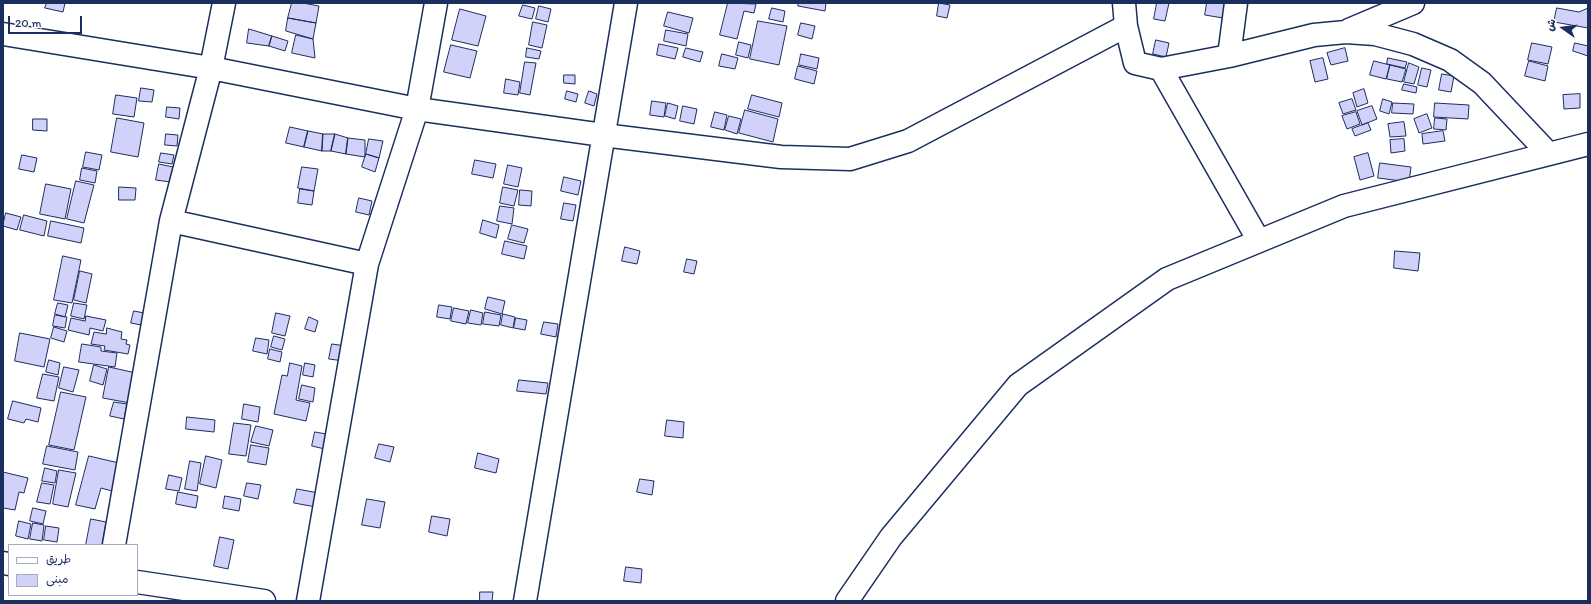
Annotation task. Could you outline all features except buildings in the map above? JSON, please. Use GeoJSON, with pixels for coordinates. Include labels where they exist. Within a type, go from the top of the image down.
{"type":"FeatureCollection","features":[{"type":"Feature","properties":{"kind":"street"},"geometry":{"type":"LineString","coordinates":[[114,544],[171,221],[211,68],[224,3]]}},
{"type":"Feature","properties":{"kind":"street"},"geometry":{"type":"LineString","coordinates":[[308,601],[367,264],[417,109],[436,3]]}},
{"type":"Feature","properties":{"kind":"street"},"geometry":{"type":"LineString","coordinates":[[525,601],[626,3]]}},
{"type":"Feature","properties":{"kind":"street"},"geometry":{"type":"LineString","coordinates":[[1124,3],[1126,26],[1135,63],[1162,69],[1229,56],[1314,35],[1346,32],[1375,34],[1413,44],[1450,60],[1482,83],[1548,153]]}},
{"type":"Feature","properties":{"kind":"street"},"geometry":{"type":"LineString","coordinates":[[1229,56],[1236,3]]}},
{"type":"Feature","properties":{"kind":"street"},"geometry":{"type":"LineString","coordinates":[[1346,32],[1413,3]]}},
{"type":"Feature","properties":{"kind":"street"},"geometry":{"type":"LineString","coordinates":[[3,34],[211,68],[417,109],[604,135],[781,157],[850,159],[908,141],[1126,26]]}},
{"type":"Feature","properties":{"kind":"street"},"geometry":{"type":"LineString","coordinates":[[1162,69],[1259,241]]}},
{"type":"Feature","properties":{"kind":"street"},"geometry":{"type":"LineString","coordinates":[[847,601],[891,537],[1018,385],[1167,279],[1344,206],[1588,144]]}},
{"type":"Feature","properties":{"kind":"street"},"geometry":{"type":"LineString","coordinates":[[171,221],[367,264]]}},
{"type":"Feature","properties":{"kind":"street"},"geometry":{"type":"LineString","coordinates":[[138,582],[260,601]]}}]}
